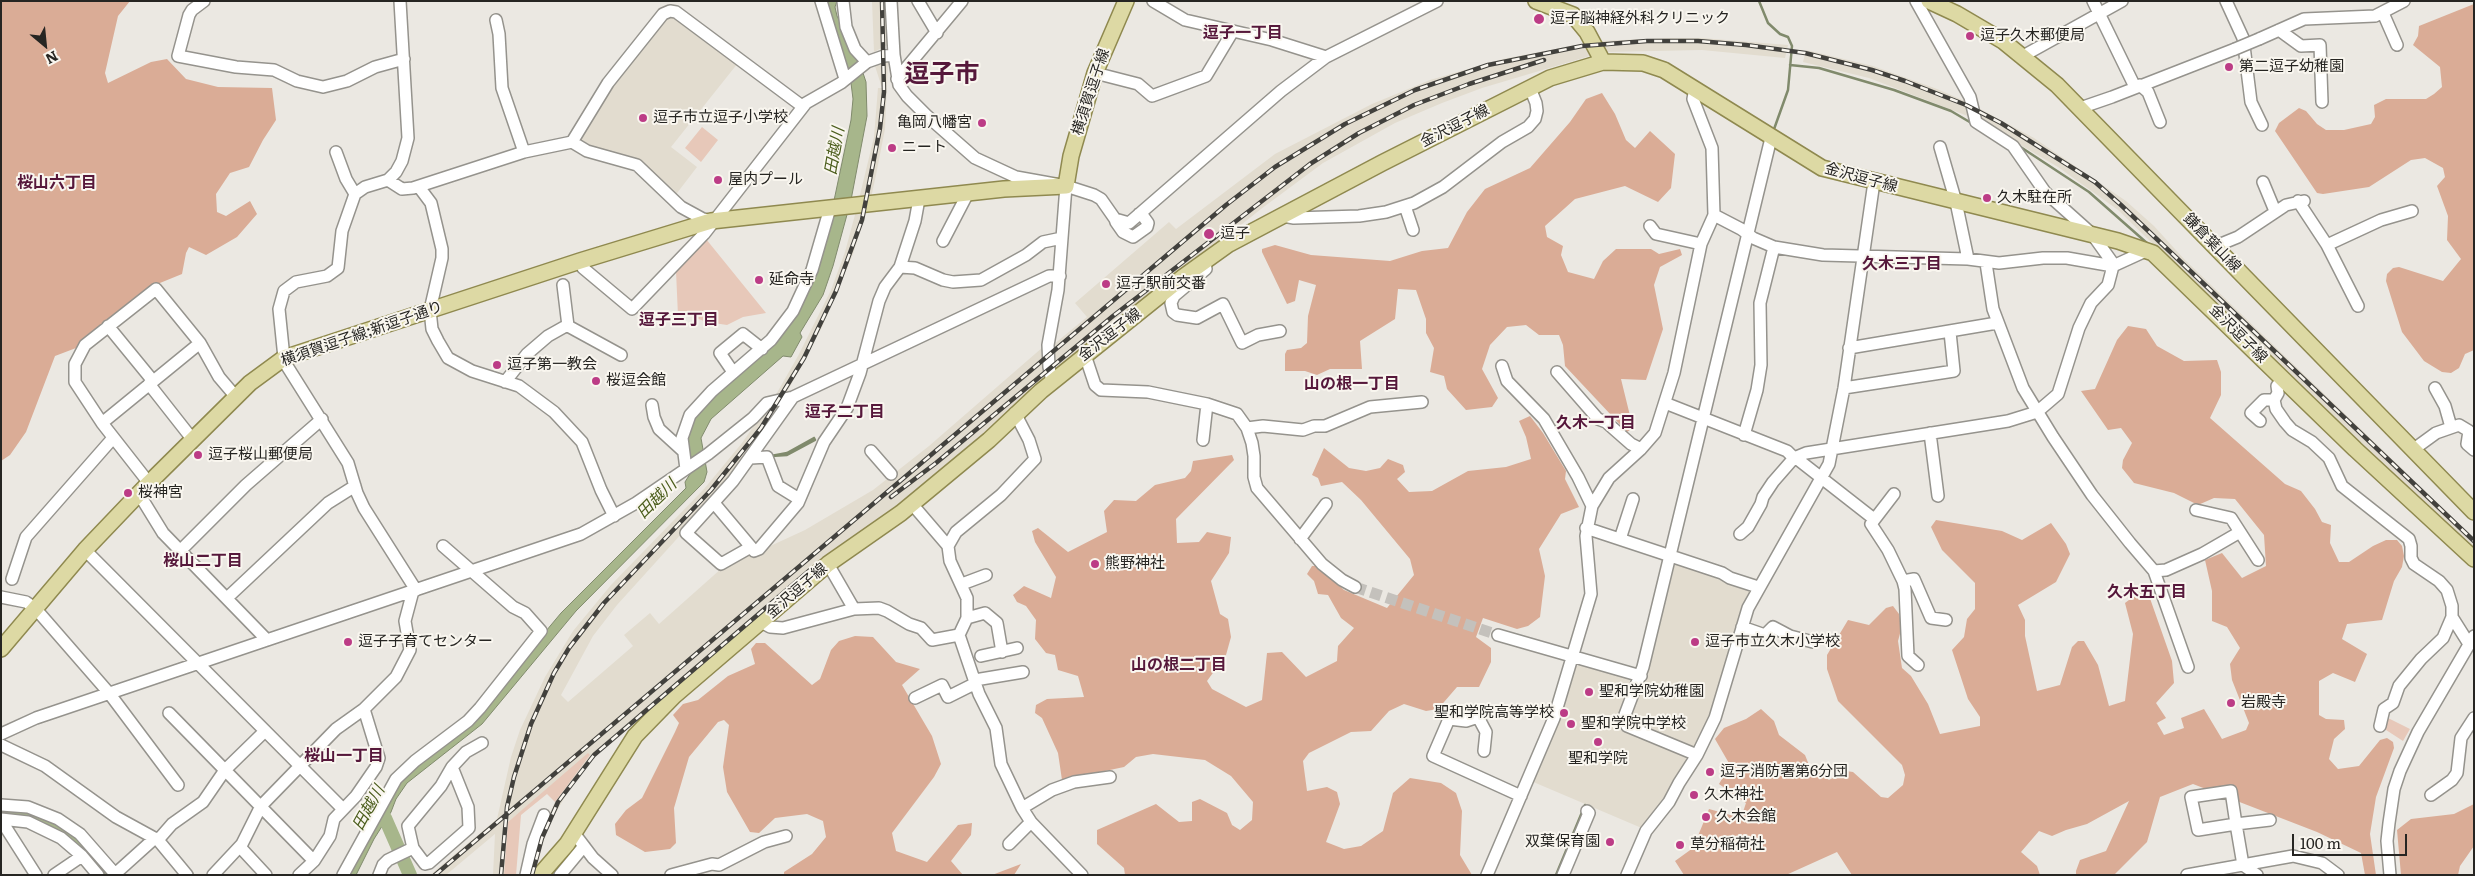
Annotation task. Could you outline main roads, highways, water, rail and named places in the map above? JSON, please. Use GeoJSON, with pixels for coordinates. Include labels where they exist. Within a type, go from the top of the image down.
{"type":"FeatureCollection","features":[{"type":"Feature","properties":{"kind":"main road","name":"横須賀逗子線"},"geometry":{"type":"LineString","coordinates":[[1004,189],[1066,186],[1070,156],[1095,73],[1126,1]]}},
{"type":"Feature","properties":{"kind":"main road"},"geometry":{"type":"LineString","coordinates":[[1536,1],[1573,15],[1588,32],[1603,62]]}},
{"type":"Feature","properties":{"kind":"main road","name":"鎌倉葉山線"},"geometry":{"type":"LineString","coordinates":[[1929,1],[1977,25],[2023,56],[2080,108],[2474,512]]}},
{"type":"Feature","properties":{"kind":"main road","name":"金沢逗子線"},"geometry":{"type":"LineString","coordinates":[[540,875],[560,853],[574,833],[615,766],[646,723],[674,696],[828,564],[912,504],[989,440],[1015,413],[1052,382],[1204,262],[1229,244],[1530,88],[1567,72],[1603,62],[1654,66],[1695,88],[1822,168],[2092,234],[2148,250],[2172,268],[2375,468],[2474,559]]}},
{"type":"Feature","properties":{"kind":"main road"},"geometry":{"type":"LineString","coordinates":[[1004,189],[1016,177]]}},
{"type":"Feature","properties":{"kind":"main road","name":"横須賀逗子線;新逗子通り"},"geometry":{"type":"LineString","coordinates":[[1,649],[84,550],[236,397],[264,371],[284,358],[580,261],[714,221],[1004,189]]}},
{"type":"Feature","properties":{"kind":"waterway"},"geometry":{"type":"LineString","coordinates":[[1759,1],[1768,23],[1780,34],[1788,37],[1792,46],[1788,90],[1773,132]]}},
{"type":"Feature","properties":{"kind":"waterway"},"geometry":{"type":"LineString","coordinates":[[1790,65],[1819,68],[1894,90],[1951,111],[1973,124]]}},
{"type":"Feature","properties":{"kind":"waterway"},"geometry":{"type":"LineString","coordinates":[[2016,144],[2089,192],[2148,244]]}},
{"type":"Feature","properties":{"kind":"waterway"},"geometry":{"type":"LineString","coordinates":[[814,438],[815,440],[787,455],[771,456],[787,453],[814,438]]}},
{"type":"Feature","properties":{"kind":"waterway"},"geometry":{"type":"LineString","coordinates":[[1556,875],[1585,805]]}},
{"type":"Feature","properties":{"kind":"waterway"},"geometry":{"type":"LineString","coordinates":[[385,818],[410,875]]}},
{"type":"Feature","properties":{"kind":"tunnel"},"geometry":{"type":"LineString","coordinates":[[1355,587],[1498,635]]}},
{"type":"Feature","properties":{"kind":"railway"},"geometry":{"type":"LineString","coordinates":[[501,875],[507,807],[514,777],[531,724],[554,673],[569,648],[604,603],[711,490],[761,428],[804,358],[836,291],[862,220],[880,128],[884,92],[882,1]]}},
{"type":"Feature","properties":{"kind":"railway"},"geometry":{"type":"LineString","coordinates":[[435,875],[1226,205],[1275,167],[1345,124],[1415,90],[1488,65],[1582,46],[1647,41],[1698,41],[1805,53],[1872,70],[1905,81],[1966,105],[2001,123],[2095,182],[2474,541]]}},
{"type":"Feature","properties":{"kind":"railway"},"geometry":{"type":"LineString","coordinates":[[891,497],[936,463],[1113,316],[1310,164],[1359,133],[1414,105],[1469,84],[1544,60]]}},
{"type":"Feature","properties":{"kind":"railway"},"geometry":{"type":"LineString","coordinates":[[532,875],[542,838],[558,802],[594,755],[810,570]]}},
{"type":"Feature","properties":{"kind":"place","name":"逗子脳神経外科クリニック"},"geometry":{"type":"Point","coordinates":[1539,19]}},
{"type":"Feature","properties":{"kind":"place","name":"逗子久木郵便局"},"geometry":{"type":"Point","coordinates":[1970,36]}},
{"type":"Feature","properties":{"kind":"place","name":"第二逗子幼稚園"},"geometry":{"type":"Point","coordinates":[2229,67]}},
{"type":"Feature","properties":{"kind":"place","name":"逗子市立逗子小学校"},"geometry":{"type":"Point","coordinates":[643,118]}},
{"type":"Feature","properties":{"kind":"place","name":"亀岡八幡宮"},"geometry":{"type":"Point","coordinates":[982,123]}},
{"type":"Feature","properties":{"kind":"place","name":"ニート"},"geometry":{"type":"Point","coordinates":[892,148]}},
{"type":"Feature","properties":{"kind":"place","name":"屋内プール"},"geometry":{"type":"Point","coordinates":[718,180]}},
{"type":"Feature","properties":{"kind":"place","name":"久木駐在所"},"geometry":{"type":"Point","coordinates":[1987,198]}},
{"type":"Feature","properties":{"kind":"place","name":"逗子"},"geometry":{"type":"Point","coordinates":[1209,234]}},
{"type":"Feature","properties":{"kind":"place","name":"延命寺"},"geometry":{"type":"Point","coordinates":[759,280]}},
{"type":"Feature","properties":{"kind":"place","name":"逗子駅前交番"},"geometry":{"type":"Point","coordinates":[1106,284]}},
{"type":"Feature","properties":{"kind":"place","name":"逗子第一教会"},"geometry":{"type":"Point","coordinates":[497,365]}},
{"type":"Feature","properties":{"kind":"place","name":"桜逗会館"},"geometry":{"type":"Point","coordinates":[596,381]}},
{"type":"Feature","properties":{"kind":"place","name":"逗子桜山郵便局"},"geometry":{"type":"Point","coordinates":[198,455]}},
{"type":"Feature","properties":{"kind":"place","name":"桜神宮"},"geometry":{"type":"Point","coordinates":[128,493]}},
{"type":"Feature","properties":{"kind":"place","name":"熊野神社"},"geometry":{"type":"Point","coordinates":[1095,564]}},
{"type":"Feature","properties":{"kind":"place","name":"逗子子育てセンター"},"geometry":{"type":"Point","coordinates":[348,642]}},
{"type":"Feature","properties":{"kind":"place","name":"逗子市立久木小学校"},"geometry":{"type":"Point","coordinates":[1695,642]}},
{"type":"Feature","properties":{"kind":"place","name":"聖和学院幼稚園"},"geometry":{"type":"Point","coordinates":[1589,692]}},
{"type":"Feature","properties":{"kind":"place","name":"岩殿寺"},"geometry":{"type":"Point","coordinates":[2231,703]}},
{"type":"Feature","properties":{"kind":"place","name":"聖和学院高等学校"},"geometry":{"type":"Point","coordinates":[1564,713]}},
{"type":"Feature","properties":{"kind":"place","name":"聖和学院中学校"},"geometry":{"type":"Point","coordinates":[1571,724]}},
{"type":"Feature","properties":{"kind":"place","name":"聖和学院"},"geometry":{"type":"Point","coordinates":[1598,742]}},
{"type":"Feature","properties":{"kind":"place","name":"逗子消防署第6分団"},"geometry":{"type":"Point","coordinates":[1710,772]}},
{"type":"Feature","properties":{"kind":"place","name":"久木神社"},"geometry":{"type":"Point","coordinates":[1694,795]}},
{"type":"Feature","properties":{"kind":"place","name":"久木会館"},"geometry":{"type":"Point","coordinates":[1706,817]}},
{"type":"Feature","properties":{"kind":"place","name":"双葉保育園"},"geometry":{"type":"Point","coordinates":[1610,842]}},
{"type":"Feature","properties":{"kind":"place","name":"草分稲荷社"},"geometry":{"type":"Point","coordinates":[1680,845]}},
{"type":"Feature","properties":{"kind":"district","name":"逗子一丁目"},"geometry":{"type":"Point","coordinates":[1243,33]}},
{"type":"Feature","properties":{"kind":"district","name":"逗子市"},"geometry":{"type":"Point","coordinates":[942,75]}},
{"type":"Feature","properties":{"kind":"district","name":"桜山六丁目"},"geometry":{"type":"Point","coordinates":[57,183]}},
{"type":"Feature","properties":{"kind":"district","name":"久木三丁目"},"geometry":{"type":"Point","coordinates":[1902,264]}},
{"type":"Feature","properties":{"kind":"district","name":"逗子三丁目"},"geometry":{"type":"Point","coordinates":[679,320]}},
{"type":"Feature","properties":{"kind":"district","name":"山の根一丁目"},"geometry":{"type":"Point","coordinates":[1352,384]}},
{"type":"Feature","properties":{"kind":"district","name":"逗子二丁目"},"geometry":{"type":"Point","coordinates":[845,412]}},
{"type":"Feature","properties":{"kind":"district","name":"久木一丁目"},"geometry":{"type":"Point","coordinates":[1596,423]}},
{"type":"Feature","properties":{"kind":"district","name":"桜山二丁目"},"geometry":{"type":"Point","coordinates":[203,561]}},
{"type":"Feature","properties":{"kind":"district","name":"久木五丁目"},"geometry":{"type":"Point","coordinates":[2147,592]}},
{"type":"Feature","properties":{"kind":"district","name":"山の根二丁目"},"geometry":{"type":"Point","coordinates":[1179,665]}},
{"type":"Feature","properties":{"kind":"district","name":"桜山一丁目"},"geometry":{"type":"Point","coordinates":[344,756]}},
{"type":"Feature","properties":{"kind":"water label","name":"田越川"},"geometry":{"type":"Point","coordinates":[835,151]}},
{"type":"Feature","properties":{"kind":"water label","name":"田越川"},"geometry":{"type":"Point","coordinates":[657,499]}},
{"type":"Feature","properties":{"kind":"water label","name":"田越川"},"geometry":{"type":"Point","coordinates":[369,808]}}]}
